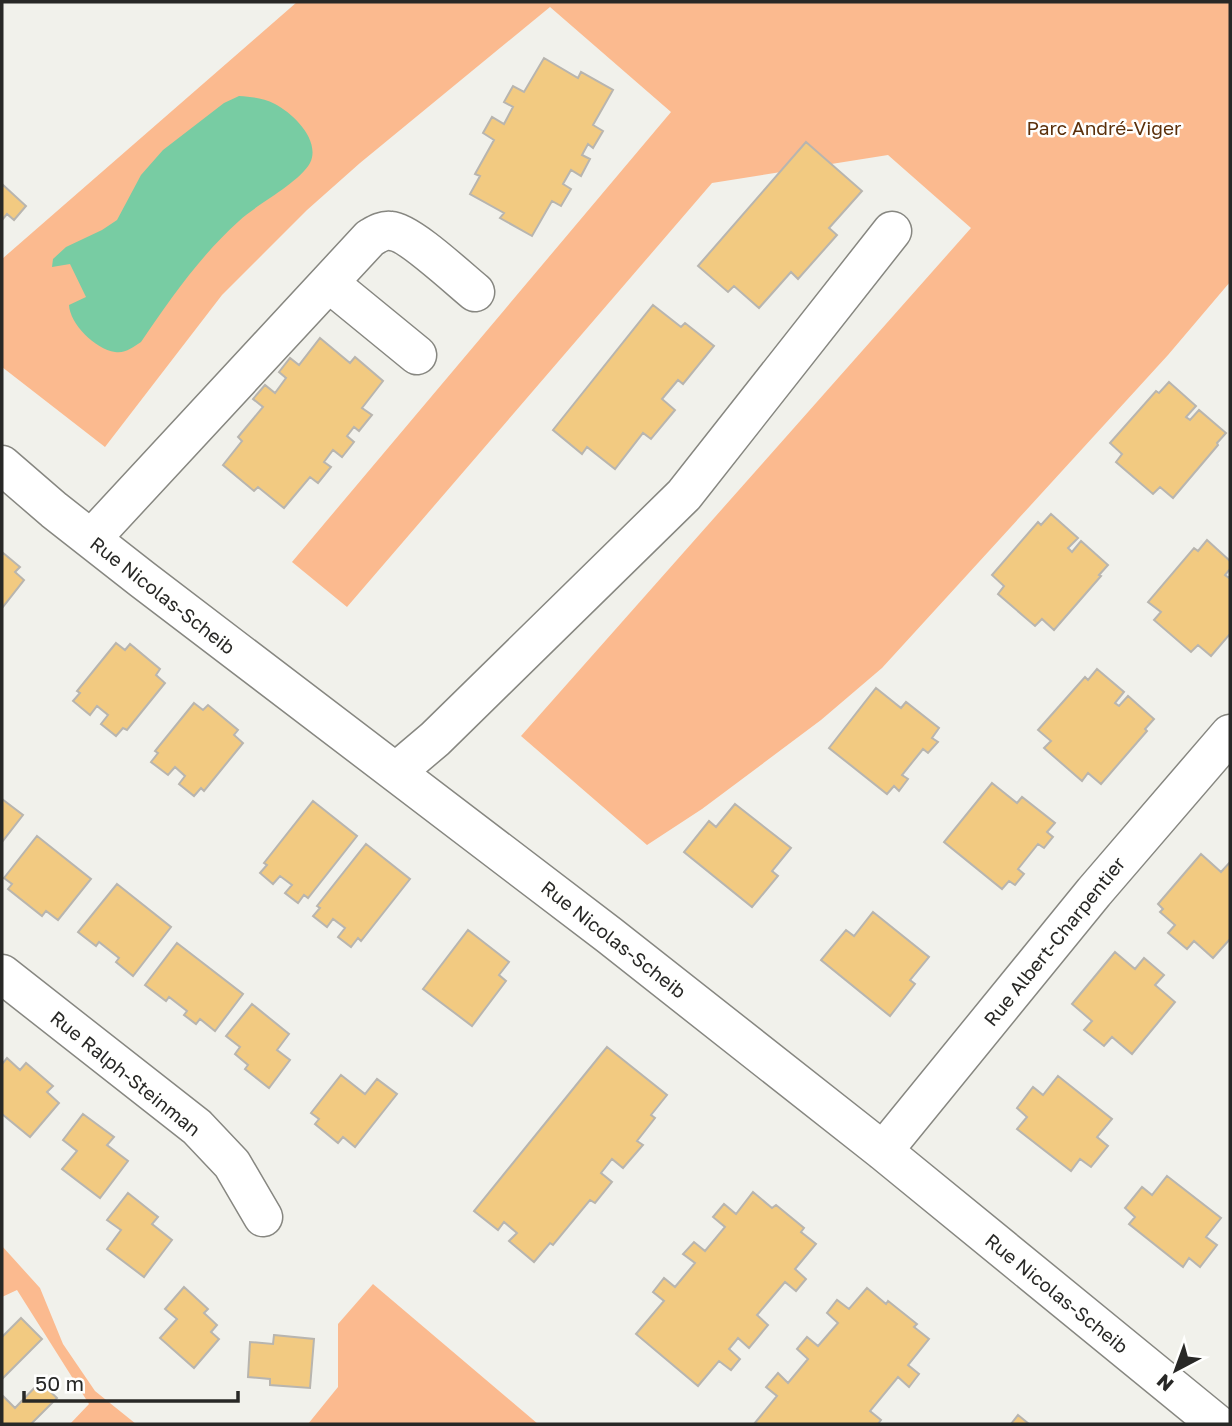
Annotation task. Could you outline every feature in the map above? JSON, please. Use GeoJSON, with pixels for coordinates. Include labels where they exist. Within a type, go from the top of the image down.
{"type":"FeatureCollection","features":[{"type":"Feature","properties":{"kind":"street"},"geometry":{"type":"LineString","coordinates":[[91,539],[370,238],[393,230],[409,238],[475,292]]}},
{"type":"Feature","properties":{"kind":"street"},"geometry":{"type":"LineString","coordinates":[[396,772],[435,739],[684,495],[892,231]]}},
{"type":"Feature","properties":{"kind":"street"},"geometry":{"type":"LineString","coordinates":[[329,283],[417,355]]}},
{"type":"Feature","properties":{"kind":"street","name":"Rue Nicolas-Scheib"},"geometry":{"type":"LineString","coordinates":[[2,465],[91,539],[609,934],[883,1151],[1217,1424]]}},
{"type":"Feature","properties":{"kind":"street","name":"Rue Albert-Charpentier"},"geometry":{"type":"LineString","coordinates":[[883,1151],[1094,892],[1230,734]]}},
{"type":"Feature","properties":{"kind":"street","name":"Rue Ralph-Steinman"},"geometry":{"type":"LineString","coordinates":[[2,974],[197,1127],[232,1164],[263,1217]]}},
{"type":"Feature","properties":{"kind":"green space","name":"Parc André-Viger"},"geometry":{"type":"Polygon","coordinates":[[[297,2],[1230,2],[1230,282],[1168,355],[882,668],[821,720],[702,809],[647,845],[521,736],[971,228],[888,155],[712,183],[347,607],[292,562],[671,112],[550,7],[307,210],[222,295],[105,447],[2,367],[2,259],[297,2]]]}},
{"type":"Feature","properties":{"kind":"green space"},"geometry":{"type":"Polygon","coordinates":[[[2,1246],[40,1288],[63,1344],[95,1391],[136,1424],[70,1424],[89,1404],[17,1290],[2,1297],[2,1246]]]}},
{"type":"Feature","properties":{"kind":"green space"},"geometry":{"type":"Polygon","coordinates":[[[373,1284],[538,1424],[308,1424],[338,1387],[338,1324],[373,1284]]]}},
{"type":"Feature","properties":{"kind":"shaded area"},"geometry":{"type":"Polygon","coordinates":[[[239,96],[266,100],[290,114],[309,137],[312,146],[310,163],[297,178],[247,214],[225,234],[199,263],[141,342],[122,352],[107,350],[92,341],[74,320],[69,305],[86,297],[70,264],[52,267],[53,259],[66,247],[117,220],[141,175],[163,150],[224,103],[239,96]]]}},
{"type":"Feature","properties":{"kind":"building"},"geometry":{"type":"Polygon","coordinates":[[[544,58],[578,78],[581,72],[613,90],[593,125],[603,131],[593,148],[588,144],[582,155],[590,159],[581,176],[571,170],[563,184],[571,189],[561,206],[552,201],[532,236],[500,218],[504,213],[470,194],[480,176],[475,174],[494,140],[483,133],[492,117],[504,124],[513,107],[504,102],[513,86],[524,92],[544,58]]]}},
{"type":"Feature","properties":{"kind":"building"},"geometry":{"type":"Polygon","coordinates":[[[806,142],[862,191],[829,228],[837,235],[798,279],[791,272],[759,308],[734,286],[728,292],[698,266],[806,142]]]}},
{"type":"Feature","properties":{"kind":"building"},"geometry":{"type":"Polygon","coordinates":[[[2,184],[26,206],[14,220],[7,214],[2,220],[2,184]]]}},
{"type":"Feature","properties":{"kind":"building"},"geometry":{"type":"Polygon","coordinates":[[[653,305],[681,327],[685,323],[714,346],[683,384],[678,380],[662,399],[675,410],[651,439],[643,433],[615,469],[587,447],[582,454],[553,430],[653,305]]]}},
{"type":"Feature","properties":{"kind":"building"},"geometry":{"type":"Polygon","coordinates":[[[320,338],[350,363],[355,357],[383,381],[362,408],[372,415],[359,431],[354,427],[347,436],[354,442],[342,457],[333,450],[324,462],[331,467],[318,483],[310,477],[284,508],[258,487],[254,491],[223,465],[242,441],[238,437],[263,407],[253,399],[265,385],[275,393],[286,378],[279,372],[290,358],[299,365],[320,338]]]}},
{"type":"Feature","properties":{"kind":"building"},"geometry":{"type":"Polygon","coordinates":[[[1169,382],[1196,406],[1186,417],[1190,420],[1199,410],[1226,433],[1173,498],[1160,487],[1153,494],[1116,462],[1122,454],[1110,443],[1156,391],[1159,393],[1169,382]]]}},
{"type":"Feature","properties":{"kind":"building"},"geometry":{"type":"Polygon","coordinates":[[[1051,514],[1078,538],[1068,548],[1072,552],[1081,541],[1108,565],[1054,630],[1042,619],[1035,626],[998,594],[1004,586],[992,575],[1038,522],[1041,525],[1051,514]]]}},
{"type":"Feature","properties":{"kind":"building"},"geometry":{"type":"Polygon","coordinates":[[[1207,540],[1230,561],[1230,569],[1225,575],[1229,578],[1230,576],[1230,634],[1211,656],[1198,645],[1191,652],[1154,620],[1161,612],[1148,602],[1194,548],[1198,551],[1207,540]]]}},
{"type":"Feature","properties":{"kind":"building"},"geometry":{"type":"Polygon","coordinates":[[[2,552],[20,567],[15,572],[24,580],[2,608],[2,552]]]}},
{"type":"Feature","properties":{"kind":"building"},"geometry":{"type":"Polygon","coordinates":[[[116,643],[125,650],[130,644],[160,669],[156,675],[165,683],[127,730],[123,728],[116,736],[101,724],[108,715],[97,706],[90,715],[73,701],[80,693],[77,691],[116,643]]]}},
{"type":"Feature","properties":{"kind":"building"},"geometry":{"type":"Polygon","coordinates":[[[1097,669],[1124,692],[1115,703],[1119,706],[1128,696],[1154,719],[1145,729],[1147,731],[1101,784],[1088,773],[1082,781],[1044,748],[1051,741],[1038,730],[1085,677],[1088,680],[1097,669]]]}},
{"type":"Feature","properties":{"kind":"building"},"geometry":{"type":"Polygon","coordinates":[[[876,688],[901,708],[906,702],[939,728],[932,738],[938,742],[928,753],[923,749],[902,775],[908,779],[899,791],[894,786],[887,794],[829,748],[876,688]]]}},
{"type":"Feature","properties":{"kind":"building"},"geometry":{"type":"Polygon","coordinates":[[[194,703],[203,710],[208,705],[238,730],[234,735],[243,743],[204,791],[201,788],[194,796],[179,784],[185,776],[175,767],[168,775],[151,762],[158,753],[155,751],[194,703]]]}},
{"type":"Feature","properties":{"kind":"building"},"geometry":{"type":"Polygon","coordinates":[[[992,783],[1017,803],[1022,797],[1055,823],[1047,832],[1053,837],[1044,848],[1038,844],[1018,869],[1024,874],[1015,885],[1009,881],[1002,889],[944,842],[992,783]]]}},
{"type":"Feature","properties":{"kind":"building"},"geometry":{"type":"Polygon","coordinates":[[[2,799],[23,815],[2,842],[2,799]]]}},
{"type":"Feature","properties":{"kind":"building"},"geometry":{"type":"Polygon","coordinates":[[[313,801],[357,836],[308,898],[304,895],[298,903],[285,893],[292,885],[280,876],[273,884],[260,873],[267,865],[264,863],[313,801]]]}},
{"type":"Feature","properties":{"kind":"building"},"geometry":{"type":"Polygon","coordinates":[[[735,804],[791,848],[772,871],[778,876],[752,907],[684,852],[709,821],[716,827],[735,804]]]}},
{"type":"Feature","properties":{"kind":"building"},"geometry":{"type":"Polygon","coordinates":[[[37,836],[91,879],[58,920],[46,911],[42,916],[8,889],[12,884],[4,878],[37,836]]]}},
{"type":"Feature","properties":{"kind":"building"},"geometry":{"type":"Polygon","coordinates":[[[366,844],[410,879],[361,941],[358,938],[351,947],[338,937],[345,928],[333,919],[327,927],[313,916],[320,908],[317,906],[366,844]]]}},
{"type":"Feature","properties":{"kind":"building"},"geometry":{"type":"Polygon","coordinates":[[[1201,854],[1221,872],[1230,862],[1230,939],[1213,958],[1194,941],[1187,949],[1168,933],[1175,925],[1160,912],[1163,909],[1158,904],[1201,854]]]}},
{"type":"Feature","properties":{"kind":"building"},"geometry":{"type":"Polygon","coordinates":[[[117,884],[171,927],[133,976],[116,962],[119,958],[99,942],[96,946],[78,932],[117,884]]]}},
{"type":"Feature","properties":{"kind":"building"},"geometry":{"type":"Polygon","coordinates":[[[873,912],[929,957],[910,980],[915,984],[890,1016],[821,960],[846,930],[854,936],[873,912]]]}},
{"type":"Feature","properties":{"kind":"building"},"geometry":{"type":"Polygon","coordinates":[[[468,930],[509,962],[499,975],[506,981],[472,1026],[423,989],[468,930]]]}},
{"type":"Feature","properties":{"kind":"building"},"geometry":{"type":"Polygon","coordinates":[[[177,943],[243,994],[215,1031],[200,1019],[196,1024],[184,1015],[187,1011],[169,997],[166,1001],[145,985],[177,943]]]}},
{"type":"Feature","properties":{"kind":"building"},"geometry":{"type":"Polygon","coordinates":[[[1115,952],[1135,969],[1144,958],[1164,975],[1155,985],[1175,1002],[1132,1054],[1112,1037],[1104,1046],[1084,1030],[1092,1021],[1072,1004],[1115,952]]]}},
{"type":"Feature","properties":{"kind":"building"},"geometry":{"type":"Polygon","coordinates":[[[252,1004],[289,1034],[277,1050],[290,1060],[269,1088],[245,1069],[248,1065],[235,1054],[240,1047],[226,1036],[252,1004]]]}},
{"type":"Feature","properties":{"kind":"building"},"geometry":{"type":"Polygon","coordinates":[[[607,1047],[667,1095],[651,1115],[655,1118],[637,1141],[643,1145],[623,1168],[612,1159],[601,1173],[612,1182],[595,1203],[590,1200],[553,1245],[550,1243],[534,1262],[509,1241],[517,1233],[504,1222],[498,1230],[474,1211],[607,1047]]]}},
{"type":"Feature","properties":{"kind":"building"},"geometry":{"type":"Polygon","coordinates":[[[7,1058],[20,1070],[26,1063],[53,1086],[47,1092],[59,1103],[30,1137],[2,1114],[2,1064],[7,1058]]]}},
{"type":"Feature","properties":{"kind":"building"},"geometry":{"type":"Polygon","coordinates":[[[341,1075],[365,1094],[377,1079],[397,1094],[355,1147],[343,1137],[338,1143],[315,1124],[319,1119],[311,1113],[341,1075]]]}},
{"type":"Feature","properties":{"kind":"building"},"geometry":{"type":"Polygon","coordinates":[[[1058,1076],[1112,1119],[1097,1137],[1108,1146],[1091,1167],[1080,1159],[1071,1171],[1017,1129],[1027,1117],[1017,1108],[1033,1087],[1043,1095],[1058,1076]]]}},
{"type":"Feature","properties":{"kind":"building"},"geometry":{"type":"Polygon","coordinates":[[[83,1114],[114,1137],[107,1145],[128,1161],[100,1198],[62,1169],[77,1151],[63,1140],[83,1114]]]}},
{"type":"Feature","properties":{"kind":"building"},"geometry":{"type":"Polygon","coordinates":[[[1167,1176],[1221,1218],[1206,1237],[1217,1245],[1200,1267],[1189,1258],[1183,1267],[1129,1224],[1135,1217],[1125,1208],[1142,1187],[1152,1195],[1167,1176]]]}},
{"type":"Feature","properties":{"kind":"building"},"geometry":{"type":"Polygon","coordinates":[[[753,1192],[772,1208],[776,1205],[804,1228],[801,1232],[816,1244],[795,1269],[806,1279],[796,1291],[785,1282],[757,1315],[768,1325],[749,1348],[738,1338],[729,1349],[740,1359],[731,1370],[719,1361],[698,1386],[636,1334],[664,1301],[653,1292],[664,1278],[675,1287],[695,1263],[683,1254],[694,1242],[705,1251],[725,1227],[713,1217],[724,1204],[736,1214],[753,1192]]]}},
{"type":"Feature","properties":{"kind":"building"},"geometry":{"type":"Polygon","coordinates":[[[128,1193],[158,1217],[152,1224],[172,1240],[144,1277],[107,1249],[121,1230],[107,1220],[128,1193]]]}},
{"type":"Feature","properties":{"kind":"building"},"geometry":{"type":"Polygon","coordinates":[[[184,1287],[208,1309],[204,1313],[217,1325],[211,1332],[219,1339],[194,1368],[160,1338],[177,1319],[165,1309],[184,1287]]]}},
{"type":"Feature","properties":{"kind":"building"},"geometry":{"type":"Polygon","coordinates":[[[867,1288],[917,1324],[914,1327],[929,1339],[908,1365],[919,1374],[909,1387],[898,1377],[870,1411],[881,1420],[878,1424],[754,1424],[777,1396],[766,1387],[778,1373],[788,1383],[808,1359],[797,1349],[807,1337],[818,1346],[838,1323],[827,1313],[837,1300],[849,1309],[867,1288]]]}},
{"type":"Feature","properties":{"kind":"building"},"geometry":{"type":"Polygon","coordinates":[[[21,1318],[42,1339],[2,1379],[2,1337],[21,1318]]]}},
{"type":"Feature","properties":{"kind":"building"},"geometry":{"type":"Polygon","coordinates":[[[274,1335],[314,1339],[310,1388],[270,1385],[270,1379],[248,1377],[250,1342],[273,1344],[274,1335]]]}},
{"type":"Feature","properties":{"kind":"building"},"geometry":{"type":"Polygon","coordinates":[[[40,1382],[57,1398],[31,1424],[2,1424],[2,1395],[15,1408],[40,1382]]]}},
{"type":"Feature","properties":{"kind":"building"},"geometry":{"type":"Polygon","coordinates":[[[1018,1415],[1029,1424],[1011,1424],[1018,1415]]]}}]}
